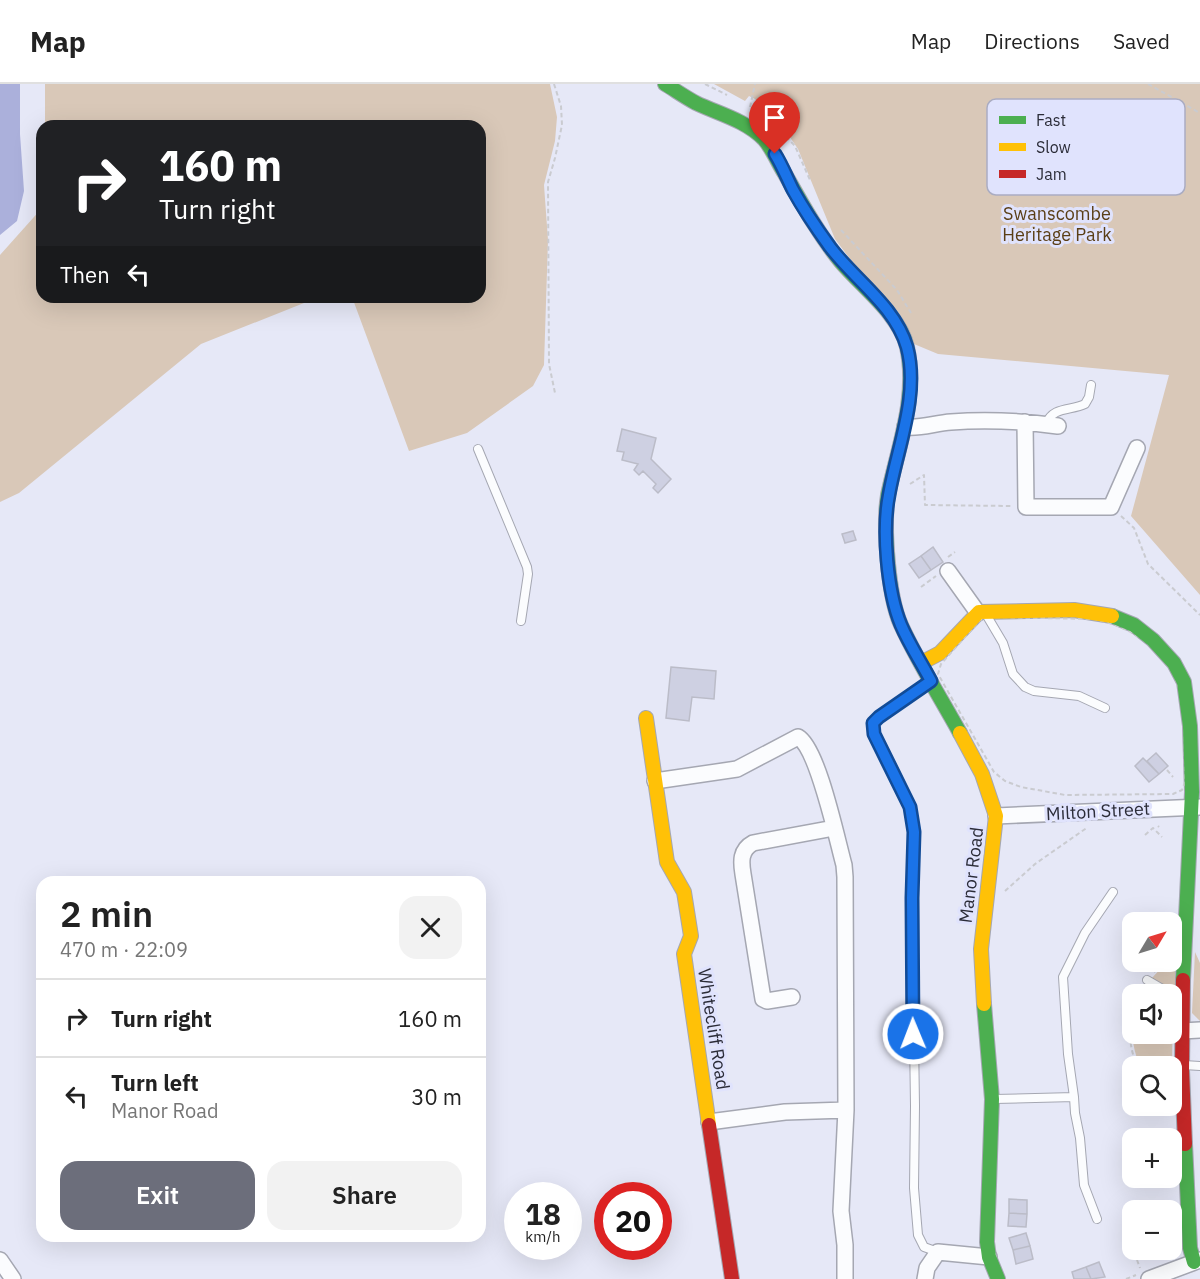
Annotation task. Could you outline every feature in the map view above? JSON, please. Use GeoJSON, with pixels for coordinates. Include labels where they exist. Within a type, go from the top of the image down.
{"type":"FeatureCollection","features":[{"type":"Feature","properties":{"kind":"street","name":"Manor Road"},"geometry":{"type":"LineString","coordinates":[[665,84],[695,102],[746,124],[762,136],[775,154],[796,196],[819,232],[841,261],[880,302],[903,336],[909,362],[909,398],[905,427],[888,497],[887,553],[892,588],[900,623],[984,777],[996,816],[981,949],[992,1100],[987,1227],[989,1257],[998,1279]]}},
{"type":"Feature","properties":{"kind":"street"},"geometry":{"type":"LineString","coordinates":[[905,427],[918,428],[965,421],[1052,425]]}},
{"type":"Feature","properties":{"kind":"street"},"geometry":{"type":"LineString","coordinates":[[1025,422],[1026,507],[1111,507],[1137,448]]}},
{"type":"Feature","properties":{"kind":"street"},"geometry":{"type":"LineString","coordinates":[[948,562],[981,612]]}},
{"type":"Feature","properties":{"kind":"street"},"geometry":{"type":"LineString","coordinates":[[921,663],[940,653],[981,612],[1074,610],[1098,612],[1116,617],[1134,626],[1153,640],[1176,666],[1186,688],[1196,807],[1176,984]]}},
{"type":"Feature","properties":{"kind":"street","name":"Whitecliff Road"},"geometry":{"type":"LineString","coordinates":[[646,718],[667,862],[684,891],[691,936],[684,954],[732,1279]]}},
{"type":"Feature","properties":{"kind":"street"},"geometry":{"type":"LineString","coordinates":[[655,781],[737,769],[796,737],[800,737],[819,774],[845,877],[846,1110],[841,1211],[845,1245],[845,1279]]}},
{"type":"Feature","properties":{"kind":"street","name":"Milton Street"},"geometry":{"type":"LineString","coordinates":[[996,816],[1196,807]]}},
{"type":"Feature","properties":{"kind":"street"},"geometry":{"type":"LineString","coordinates":[[792,997],[767,1001],[763,999],[742,856],[746,848],[753,843],[834,828]]}},
{"type":"Feature","properties":{"kind":"street"},"geometry":{"type":"LineString","coordinates":[[1182,1031],[1200,1030]]}},
{"type":"Feature","properties":{"kind":"street"},"geometry":{"type":"LineString","coordinates":[[709,1122],[785,1112],[846,1110]]}},
{"type":"Feature","properties":{"kind":"street"},"geometry":{"type":"LineString","coordinates":[[1149,1279],[1197,1261],[1190,1244],[1182,1116]]}},
{"type":"Feature","properties":{"kind":"street"},"geometry":{"type":"LineString","coordinates":[[925,1279],[927,1268],[938,1252],[989,1257]]}},
{"type":"Feature","properties":{"kind":"street"},"geometry":{"type":"LineString","coordinates":[[0,1260],[14,1279]]}},
{"type":"Feature","properties":{"kind":"lane"},"geometry":{"type":"LineString","coordinates":[[1052,425],[1049,417],[1058,411],[1085,404],[1091,385]]}},
{"type":"Feature","properties":{"kind":"lane"},"geometry":{"type":"LineString","coordinates":[[478,449],[527,567],[521,621]]}},
{"type":"Feature","properties":{"kind":"lane"},"geometry":{"type":"LineString","coordinates":[[981,612],[1003,643],[1013,674],[1025,687],[1034,691],[1079,696],[1105,708]]}},
{"type":"Feature","properties":{"kind":"lane"},"geometry":{"type":"LineString","coordinates":[[931,681],[873,723],[874,734],[910,807],[914,832],[912,898],[914,1188],[918,1235],[924,1247],[938,1252]]}},
{"type":"Feature","properties":{"kind":"lane"},"geometry":{"type":"LineString","coordinates":[[1097,1219],[1084,1185],[1068,1054],[1063,977],[1085,933],[1113,892]]}},
{"type":"Feature","properties":{"kind":"lane"},"geometry":{"type":"LineString","coordinates":[[1148,980],[1155,984]]}},
{"type":"Feature","properties":{"kind":"lane"},"geometry":{"type":"LineString","coordinates":[[1182,1069],[1200,1066]]}},
{"type":"Feature","properties":{"kind":"lane"},"geometry":{"type":"LineString","coordinates":[[992,1100],[1074,1097]]}},
{"type":"Feature","properties":{"kind":"path"},"geometry":{"type":"LineString","coordinates":[[554,84],[562,117],[548,182],[549,364],[555,393]]}},
{"type":"Feature","properties":{"kind":"path"},"geometry":{"type":"LineString","coordinates":[[750,108],[755,84]]}},
{"type":"Feature","properties":{"kind":"path"},"geometry":{"type":"LineString","coordinates":[[1148,84],[1175,99]]}},
{"type":"Feature","properties":{"kind":"path"},"geometry":{"type":"LineString","coordinates":[[1185,105],[1200,113]]}},
{"type":"Feature","properties":{"kind":"path"},"geometry":{"type":"LineString","coordinates":[[907,486],[924,475],[925,504],[1026,507]]}},
{"type":"Feature","properties":{"kind":"path"},"geometry":{"type":"LineString","coordinates":[[1111,507],[1134,528],[1148,564],[1200,615]]}},
{"type":"Feature","properties":{"kind":"path"},"geometry":{"type":"LineString","coordinates":[[948,562],[955,552]]}},
{"type":"Feature","properties":{"kind":"path"},"geometry":{"type":"LineString","coordinates":[[1156,831],[1165,821]]}},
{"type":"Feature","properties":{"kind":"path"},"geometry":{"type":"LineString","coordinates":[[1001,897],[1035,864],[1092,826]]}},
{"type":"Feature","properties":{"kind":"path"},"geometry":{"type":"LineString","coordinates":[[1145,835],[1152,828],[1162,837]]}},
{"type":"Feature","properties":{"kind":"path"},"geometry":{"type":"LineString","coordinates":[[1126,1279],[1142,1273],[1137,1260]]}},
{"type":"Feature","properties":{"kind":"green space"},"geometry":{"type":"Polygon","coordinates":[[[45,84],[550,84],[557,117],[555,141],[544,185],[548,240],[544,365],[533,386],[467,433],[409,451],[354,303],[486,303],[486,120],[45,120],[45,84]]]}},
{"type":"Feature","properties":{"kind":"green space","name":"Swanscombe Heritage Park"},"geometry":{"type":"Polygon","coordinates":[[[714,84],[1200,84],[1200,595],[1131,516],[1169,375],[938,354],[914,344],[835,239],[798,149],[785,130],[755,99],[749,96],[745,101],[714,84]]]}},
{"type":"Feature","properties":{"kind":"green space"},"geometry":{"type":"Polygon","coordinates":[[[36,215],[36,303],[304,303],[201,344],[19,493],[0,502],[0,255],[36,215]]]}},
{"type":"Feature","properties":{"kind":"green space"},"geometry":{"type":"Polygon","coordinates":[[[1195,952],[1200,963],[1200,1021],[1192,1013],[1195,952]]]}},
{"type":"Feature","properties":{"kind":"green space"},"geometry":{"type":"Polygon","coordinates":[[[1158,972],[1175,972],[1175,984],[1160,984],[1151,979],[1158,972]]]}},
{"type":"Feature","properties":{"kind":"green space"},"geometry":{"type":"Polygon","coordinates":[[[1134,1044],[1172,1044],[1172,1056],[1137,1056],[1134,1044]]]}},
{"type":"Feature","properties":{"kind":"water"},"geometry":{"type":"Polygon","coordinates":[[[0,84],[20,84],[20,134],[24,191],[17,221],[0,235],[0,84]]]}},
{"type":"Feature","properties":{"kind":"building"},"geometry":{"type":"Polygon","coordinates":[[[622,429],[656,438],[651,459],[671,479],[658,493],[653,488],[656,484],[643,471],[639,475],[634,470],[638,464],[622,460],[624,452],[617,451],[622,429]]]}},
{"type":"Feature","properties":{"kind":"building"},"geometry":{"type":"Polygon","coordinates":[[[853,531],[856,540],[845,543],[842,534],[853,531]]]}},
{"type":"Feature","properties":{"kind":"building"},"geometry":{"type":"Polygon","coordinates":[[[933,547],[943,562],[931,570],[921,556],[933,547]]]}},
{"type":"Feature","properties":{"kind":"building"},"geometry":{"type":"Polygon","coordinates":[[[921,556],[931,570],[919,578],[909,564],[921,556]]]}},
{"type":"Feature","properties":{"kind":"building"},"geometry":{"type":"Polygon","coordinates":[[[671,667],[716,671],[714,699],[692,697],[689,721],[666,718],[671,667]]]}},
{"type":"Feature","properties":{"kind":"building"},"geometry":{"type":"Polygon","coordinates":[[[1156,753],[1168,766],[1159,774],[1147,761],[1156,753]]]}},
{"type":"Feature","properties":{"kind":"building"},"geometry":{"type":"Polygon","coordinates":[[[1143,758],[1159,774],[1149,782],[1135,766],[1143,758]]]}},
{"type":"Feature","properties":{"kind":"building"},"geometry":{"type":"Polygon","coordinates":[[[1009,1199],[1027,1200],[1027,1214],[1009,1213],[1009,1199]]]}},
{"type":"Feature","properties":{"kind":"building"},"geometry":{"type":"Polygon","coordinates":[[[1009,1213],[1027,1214],[1026,1227],[1008,1226],[1009,1213]]]}},
{"type":"Feature","properties":{"kind":"building"},"geometry":{"type":"Polygon","coordinates":[[[1026,1233],[1030,1246],[1013,1250],[1009,1238],[1026,1233]]]}},
{"type":"Feature","properties":{"kind":"building"},"geometry":{"type":"Polygon","coordinates":[[[1030,1246],[1033,1259],[1016,1264],[1013,1250],[1030,1246]]]}},
{"type":"Feature","properties":{"kind":"building"},"geometry":{"type":"Polygon","coordinates":[[[1099,1262],[1105,1277],[1091,1279],[1086,1267],[1099,1262]]]}},
{"type":"Feature","properties":{"kind":"building"},"geometry":{"type":"Polygon","coordinates":[[[1086,1267],[1091,1279],[1074,1279],[1072,1272],[1086,1267]]]}},
{"type":"Feature","properties":{"kind":"traffic: fast"},"geometry":{"type":"LineString","coordinates":[[665,84],[696,103],[740,122],[764,139],[825,241],[841,262],[889,313],[903,335],[910,366],[910,384],[905,422],[888,495],[886,542],[890,579],[901,625],[960,733]]}},
{"type":"Feature","properties":{"kind":"traffic: fast"},"geometry":{"type":"LineString","coordinates":[[1112,616],[1134,625],[1153,640],[1174,663],[1184,682],[1190,726],[1192,792],[1183,980]]}},
{"type":"Feature","properties":{"kind":"traffic: fast"},"geometry":{"type":"LineString","coordinates":[[984,1004],[992,1099],[987,1242],[989,1257],[998,1279]]}},
{"type":"Feature","properties":{"kind":"traffic: fast"},"geometry":{"type":"LineString","coordinates":[[1185,1144],[1190,1248],[1194,1262]]}},
{"type":"Feature","properties":{"kind":"traffic: slow"},"geometry":{"type":"LineString","coordinates":[[921,663],[940,653],[979,612],[1074,610],[1112,616]]}},
{"type":"Feature","properties":{"kind":"traffic: slow"},"geometry":{"type":"LineString","coordinates":[[646,718],[667,862],[684,892],[691,936],[684,954],[709,1125]]}},
{"type":"Feature","properties":{"kind":"traffic: slow"},"geometry":{"type":"LineString","coordinates":[[960,733],[982,774],[996,816],[981,949],[984,1004]]}},
{"type":"Feature","properties":{"kind":"traffic: jam"},"geometry":{"type":"LineString","coordinates":[[1183,980],[1182,1070],[1185,1144]]}},
{"type":"Feature","properties":{"kind":"traffic: jam"},"geometry":{"type":"LineString","coordinates":[[709,1125],[732,1279]]}},
{"type":"Feature","properties":{"kind":"route"},"geometry":{"type":"LineString","coordinates":[[775,154],[796,196],[819,232],[841,261],[894,320],[907,347],[910,385],[907,416],[888,497],[887,553],[900,623],[931,681],[873,723],[874,734],[910,807],[914,832],[913,1034]]}}]}
